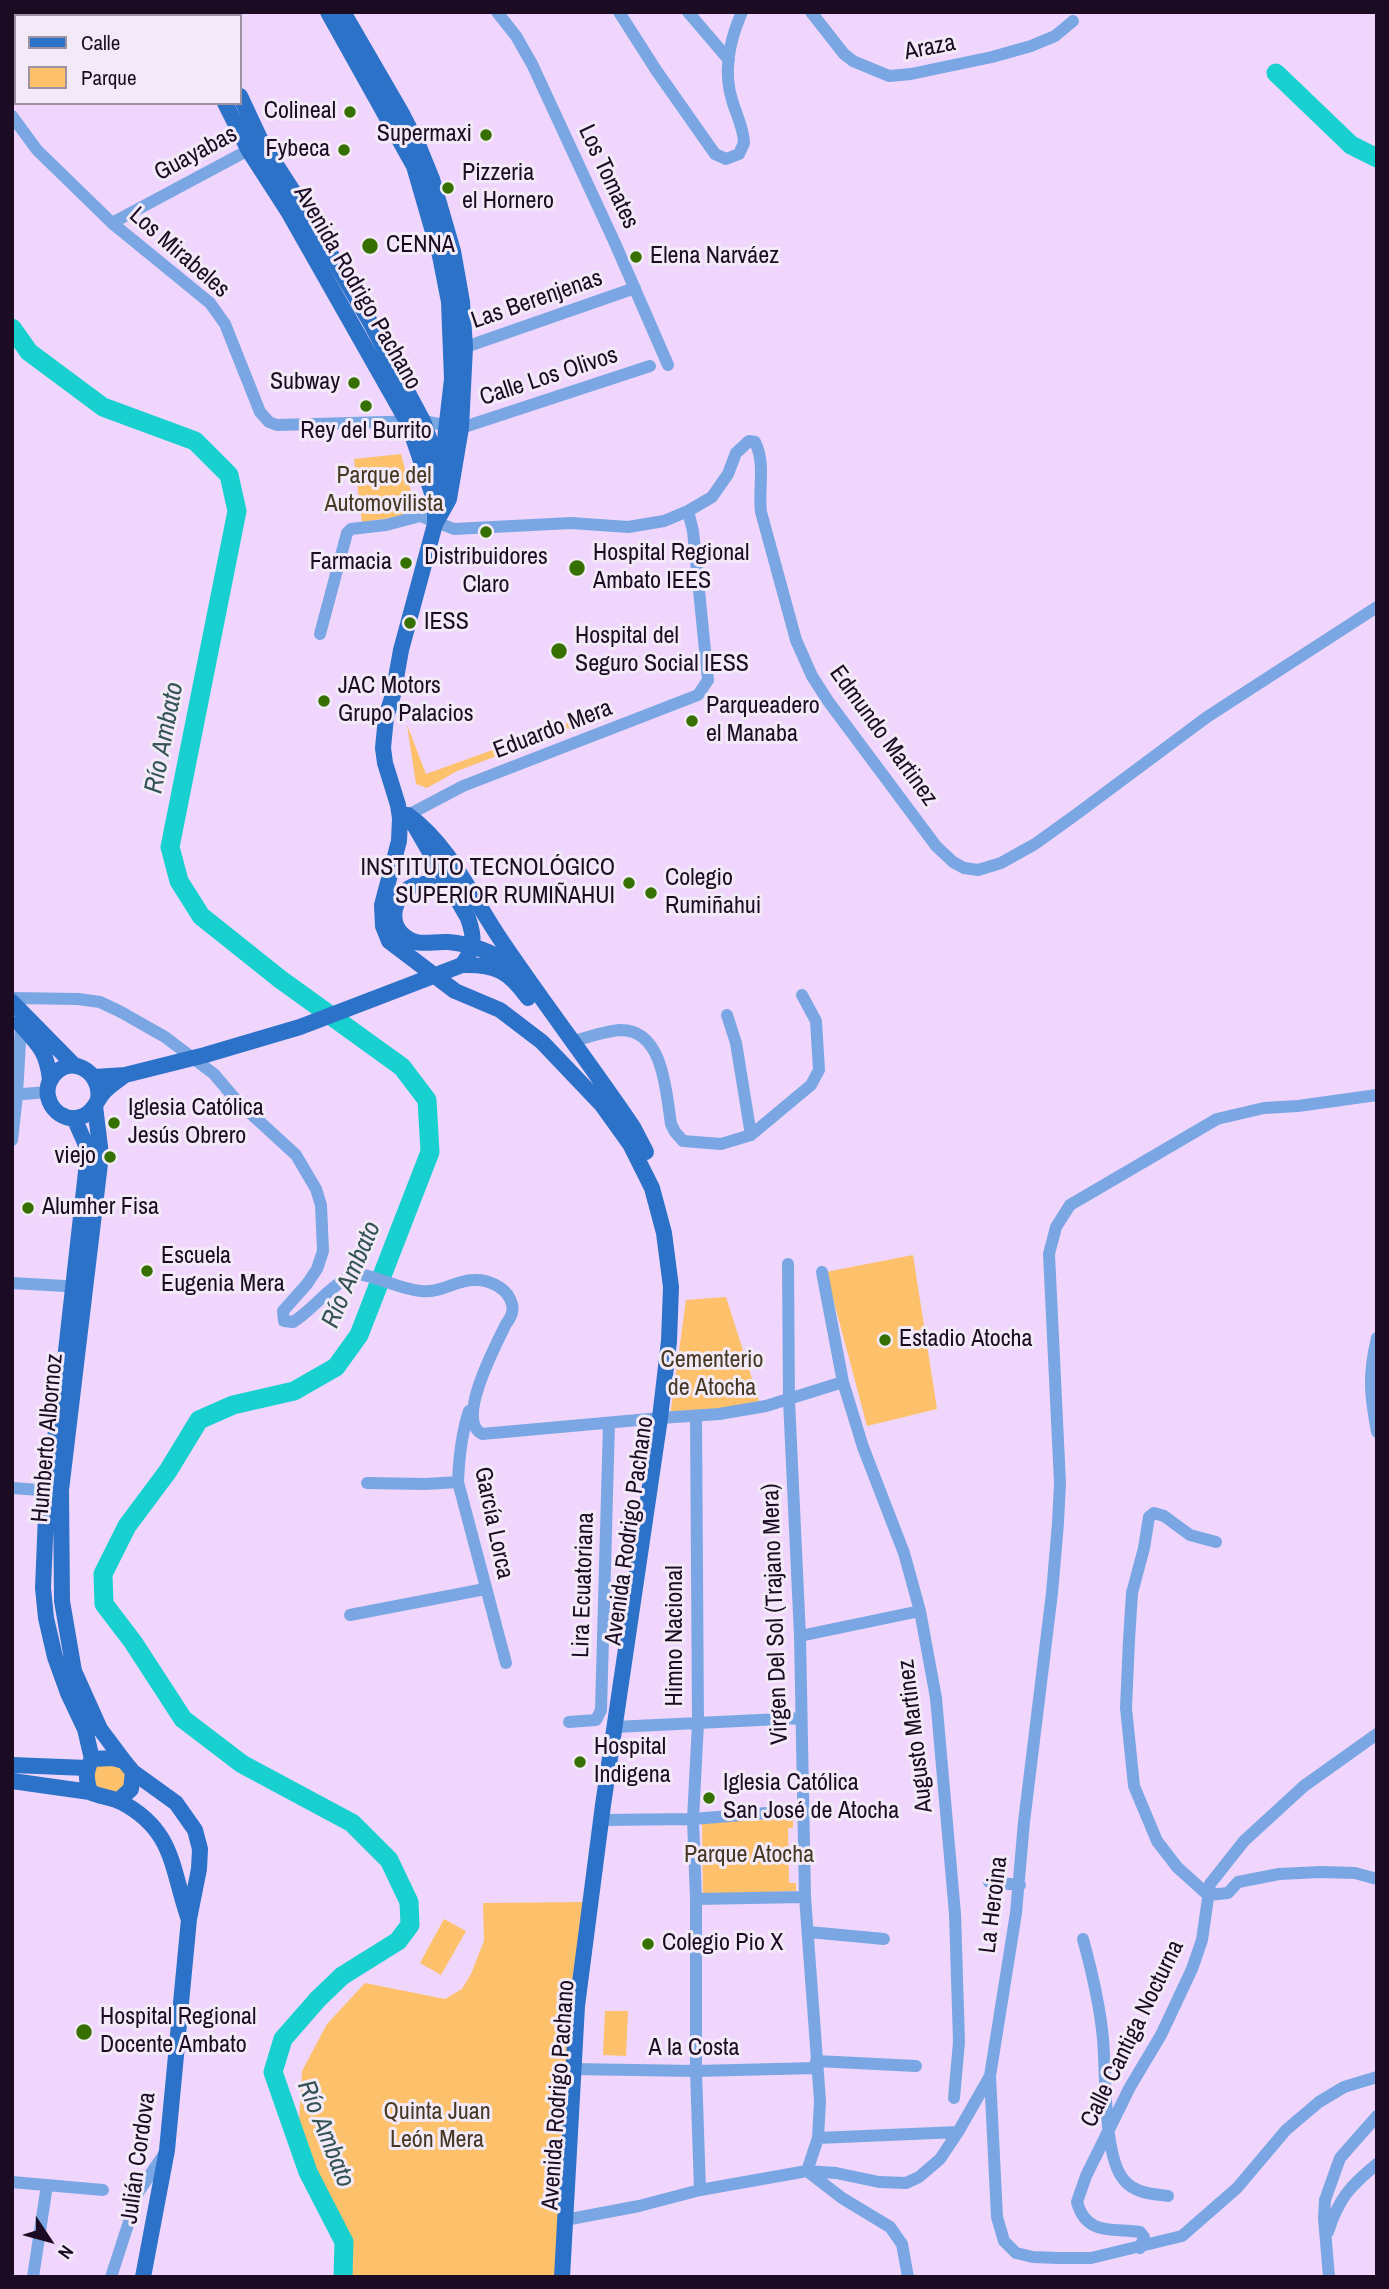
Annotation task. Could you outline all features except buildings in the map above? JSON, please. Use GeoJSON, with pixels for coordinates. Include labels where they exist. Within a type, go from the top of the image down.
{"type":"FeatureCollection","features":[{"type":"Feature","properties":{"kind":"main road"},"geometry":{"type":"LineString","coordinates":[[328,12],[354,45],[432,179],[447,253],[462,302],[454,427],[442,500],[401,650],[391,706],[392,759],[404,817],[468,918],[472,929],[472,951],[462,965]]}},
{"type":"Feature","properties":{"kind":"main road"},"geometry":{"type":"LineString","coordinates":[[344,12],[354,45]]}},
{"type":"Feature","properties":{"kind":"main road","name":"Avenida Rodrigo Pachano"},"geometry":{"type":"LineString","coordinates":[[242,102],[256,147]]}},
{"type":"Feature","properties":{"kind":"main road","name":"Avenida Rodrigo Pachano"},"geometry":{"type":"LineString","coordinates":[[226,105],[295,209],[362,324],[441,475],[442,500]]}},
{"type":"Feature","properties":{"kind":"main road","name":"Avenida Rodrigo Pachano"},"geometry":{"type":"LineString","coordinates":[[415,422],[442,500]]}},
{"type":"Feature","properties":{"kind":"main road"},"geometry":{"type":"LineString","coordinates":[[441,475],[454,427]]}},
{"type":"Feature","properties":{"kind":"main road"},"geometry":{"type":"LineString","coordinates":[[404,817],[382,905],[383,926],[389,941],[455,991],[500,1010],[542,1042],[587,1088]]}},
{"type":"Feature","properties":{"kind":"main road","name":"Avenida Rodrigo Pachano"},"geometry":{"type":"LineString","coordinates":[[404,817],[423,826],[434,838],[523,973],[633,1127],[650,1160],[670,1215],[677,1258],[678,1323],[605,1820],[594,1940],[577,2069],[569,2219],[562,2277]]}},
{"type":"Feature","properties":{"kind":"main road"},"geometry":{"type":"LineString","coordinates":[[425,980],[459,960],[467,946],[467,931],[449,890],[427,884],[416,885],[404,892],[397,903],[393,918],[399,932],[410,942],[446,942],[488,951],[523,973]]}},
{"type":"Feature","properties":{"kind":"main road"},"geometry":{"type":"LineString","coordinates":[[95,1077],[125,1075],[205,1055],[300,1027],[462,965],[480,965],[500,969],[517,982],[551,1029],[587,1088]]}},
{"type":"Feature","properties":{"kind":"main road"},"geometry":{"type":"LineString","coordinates":[[12,1000],[75,1066]]}},
{"type":"Feature","properties":{"kind":"main road"},"geometry":{"type":"LineString","coordinates":[[16,1020],[44,1052],[48,1061],[52,1108],[58,1114],[82,1117],[105,1091],[125,1075]]}},
{"type":"Feature","properties":{"kind":"main road"},"geometry":{"type":"LineString","coordinates":[[49,1086],[61,1069],[75,1066],[83,1068],[95,1077],[98,1085],[97,1103]]}},
{"type":"Feature","properties":{"kind":"main road","name":"Avenida Rodrigo Pachano"},"geometry":{"type":"LineString","coordinates":[[587,1088],[603,1105],[635,1153],[652,1188],[664,1233],[671,1287],[664,1417]]}},
{"type":"Feature","properties":{"kind":"main road","name":"Humberto Albornoz"},"geometry":{"type":"LineString","coordinates":[[90,1764],[85,1730],[55,1657],[46,1618],[43,1588],[79,1286],[101,1156],[97,1103]]}},
{"type":"Feature","properties":{"kind":"main road","name":"Humberto Albornoz"},"geometry":{"type":"LineString","coordinates":[[74,1118],[88,1154],[79,1286]]}},
{"type":"Feature","properties":{"kind":"main road","name":"Humberto Albornoz"},"geometry":{"type":"LineString","coordinates":[[54,1491],[62,1601],[74,1671],[100,1729],[128,1766]]}},
{"type":"Feature","properties":{"kind":"main road"},"geometry":{"type":"LineString","coordinates":[[12,1765],[90,1764],[113,1758],[128,1766],[131,1789],[118,1801],[90,1792],[12,1781]]}},
{"type":"Feature","properties":{"kind":"main road"},"geometry":{"type":"LineString","coordinates":[[90,1764],[86,1778],[90,1792]]}},
{"type":"Feature","properties":{"kind":"main road","name":"Julián Cordova"},"geometry":{"type":"LineString","coordinates":[[128,1766],[176,1803],[195,1830],[200,1849],[199,1869],[189,1919],[167,2150],[143,2277]]}},
{"type":"Feature","properties":{"kind":"main road","name":"Julián Cordova"},"geometry":{"type":"LineString","coordinates":[[118,1801],[144,1817],[164,1841],[189,1919]]}},
{"type":"Feature","properties":{"kind":"main road","name":"Avenida Rodrigo Pachano"},"geometry":{"type":"LineString","coordinates":[[569,2219],[570,2277]]}},
{"type":"Feature","properties":{"kind":"street","name":"Los Tomates"},"geometry":{"type":"LineString","coordinates":[[497,12],[516,36],[532,64],[668,365]]}},
{"type":"Feature","properties":{"kind":"street"},"geometry":{"type":"LineString","coordinates":[[619,12],[698,131],[718,156],[726,159],[739,154],[745,140],[726,74],[742,12]]}},
{"type":"Feature","properties":{"kind":"street"},"geometry":{"type":"LineString","coordinates":[[688,12],[729,60]]}},
{"type":"Feature","properties":{"kind":"street","name":"Araza"},"geometry":{"type":"LineString","coordinates":[[811,12],[844,54],[853,61],[889,76],[992,57],[1031,46],[1055,36],[1073,21]]}},
{"type":"Feature","properties":{"kind":"street","name":"Los Mirabeles"},"geometry":{"type":"LineString","coordinates":[[12,116],[37,150],[112,223],[201,294],[220,314],[260,412],[270,422],[283,426],[415,422]]}},
{"type":"Feature","properties":{"kind":"street","name":"Guayabas"},"geometry":{"type":"LineString","coordinates":[[112,223],[256,147]]}},
{"type":"Feature","properties":{"kind":"street","name":"Las Berenjenas"},"geometry":{"type":"LineString","coordinates":[[458,349],[635,288]]}},
{"type":"Feature","properties":{"kind":"street","name":"Calle Los Olivos"},"geometry":{"type":"LineString","coordinates":[[454,427],[650,366]]}},
{"type":"Feature","properties":{"kind":"street"},"geometry":{"type":"LineString","coordinates":[[415,422],[454,427]]}},
{"type":"Feature","properties":{"kind":"street","name":"Edmundo Martinez"},"geometry":{"type":"LineString","coordinates":[[320,634],[348,530],[386,525],[420,516],[454,530],[571,523],[628,527],[664,521],[688,511],[712,496],[728,474],[736,453],[749,441],[755,442],[762,461],[759,498],[761,512],[796,639],[812,676],[936,846],[953,862],[964,868],[978,870],[1001,863],[1035,844],[1207,717],[1377,607]]}},
{"type":"Feature","properties":{"kind":"street","name":"Eduardo Mera"},"geometry":{"type":"LineString","coordinates":[[404,817],[463,786],[698,695],[708,680],[693,531],[688,511]]}},
{"type":"Feature","properties":{"kind":"street"},"geometry":{"type":"LineString","coordinates":[[572,1042],[624,1030],[640,1036],[654,1048],[661,1064],[671,1124],[675,1132],[683,1140],[720,1144],[751,1135],[811,1085],[819,1070],[816,1021],[802,995]]}},
{"type":"Feature","properties":{"kind":"street"},"geometry":{"type":"LineString","coordinates":[[12,1000],[78,999],[100,1002],[121,1012],[165,1037],[214,1074],[244,1108],[296,1154],[316,1189],[321,1205],[323,1251],[317,1269],[307,1284],[282,1311],[284,1321],[293,1322],[301,1317],[352,1275],[365,1275],[412,1290],[445,1289],[473,1280],[492,1283],[506,1291],[511,1301],[512,1316],[476,1391],[473,1426],[482,1434],[743,1411],[789,1400],[843,1382]]}},
{"type":"Feature","properties":{"kind":"street"},"geometry":{"type":"LineString","coordinates":[[727,1015],[736,1043],[751,1135]]}},
{"type":"Feature","properties":{"kind":"street"},"geometry":{"type":"LineString","coordinates":[[12,1140],[16,1020]]}},
{"type":"Feature","properties":{"kind":"street"},"geometry":{"type":"LineString","coordinates":[[15,1095],[49,1086]]}},
{"type":"Feature","properties":{"kind":"street","name":"La Heroina"},"geometry":{"type":"LineString","coordinates":[[569,2219],[639,2206],[700,2190],[807,2171],[836,2173],[879,2182],[906,2183],[919,2177],[940,2159],[990,2076],[1020,1885],[1024,1822],[1052,1593],[1060,1483],[1049,1254],[1056,1227],[1070,1205],[1217,1119],[1264,1108],[1377,1095]]}},
{"type":"Feature","properties":{"kind":"street","name":"Virgen Del Sol (Trajano Mera)"},"geometry":{"type":"LineString","coordinates":[[788,1264],[789,1400],[800,1636],[805,1897],[820,2101],[818,2138],[807,2171]]}},
{"type":"Feature","properties":{"kind":"street","name":"Augusto Martinez"},"geometry":{"type":"LineString","coordinates":[[822,1272],[843,1382],[863,1447],[904,1553],[920,1611],[936,1698],[955,1914],[959,2042],[954,2098]]}},
{"type":"Feature","properties":{"kind":"street"},"geometry":{"type":"LineString","coordinates":[[12,1283],[79,1286]]}},
{"type":"Feature","properties":{"kind":"street"},"geometry":{"type":"LineString","coordinates":[[1377,1338],[1370,1378],[1370,1395],[1377,1431]]}},
{"type":"Feature","properties":{"kind":"street","name":"García Lorca"},"geometry":{"type":"LineString","coordinates":[[476,1391],[462,1432],[458,1482],[506,1664]]}},
{"type":"Feature","properties":{"kind":"street","name":"Himno Nacional"},"geometry":{"type":"LineString","coordinates":[[695,1416],[698,1723],[693,1819],[700,2190]]}},
{"type":"Feature","properties":{"kind":"street","name":"Lira Ecuatoriana"},"geometry":{"type":"LineString","coordinates":[[569,1722],[596,1720],[601,1710],[609,1423]]}},
{"type":"Feature","properties":{"kind":"street"},"geometry":{"type":"LineString","coordinates":[[367,1483],[458,1482]]}},
{"type":"Feature","properties":{"kind":"street"},"geometry":{"type":"LineString","coordinates":[[12,1488],[54,1491]]}},
{"type":"Feature","properties":{"kind":"street"},"geometry":{"type":"LineString","coordinates":[[1216,1542],[1190,1535],[1164,1516],[1154,1513],[1149,1517],[1132,1593],[1126,1708],[1134,1786],[1157,1841],[1177,1867],[1209,1895],[1228,1893],[1238,1882],[1279,1874],[1355,1873],[1377,1879]]}},
{"type":"Feature","properties":{"kind":"street"},"geometry":{"type":"LineString","coordinates":[[350,1615],[485,1589]]}},
{"type":"Feature","properties":{"kind":"street"},"geometry":{"type":"LineString","coordinates":[[800,1636],[920,1611]]}},
{"type":"Feature","properties":{"kind":"street"},"geometry":{"type":"LineString","coordinates":[[620,1727],[801,1718]]}},
{"type":"Feature","properties":{"kind":"street","name":"Calle Cantiga Nocturna"},"geometry":{"type":"LineString","coordinates":[[1140,2248],[1144,2237],[1140,2232],[1102,2229],[1085,2220],[1077,2202],[1080,2189],[1130,2087],[1161,2035],[1192,1969],[1202,1940],[1210,1884],[1244,1841],[1304,1786],[1377,1734]]}},
{"type":"Feature","properties":{"kind":"street"},"geometry":{"type":"LineString","coordinates":[[605,1820],[693,1819],[803,1810]]}},
{"type":"Feature","properties":{"kind":"street"},"geometry":{"type":"LineString","coordinates":[[989,1882],[1020,1885]]}},
{"type":"Feature","properties":{"kind":"street"},"geometry":{"type":"LineString","coordinates":[[696,1899],[805,1897]]}},
{"type":"Feature","properties":{"kind":"street"},"geometry":{"type":"LineString","coordinates":[[809,1932],[884,1939]]}},
{"type":"Feature","properties":{"kind":"street"},"geometry":{"type":"LineString","coordinates":[[1083,1939],[1095,1986],[1103,2038],[1111,2149],[1121,2178],[1130,2186],[1168,2196]]}},
{"type":"Feature","properties":{"kind":"street","name":"A la Costa"},"geometry":{"type":"LineString","coordinates":[[577,2069],[696,2071],[816,2065],[916,2066]]}},
{"type":"Feature","properties":{"kind":"street"},"geometry":{"type":"LineString","coordinates":[[990,2076],[997,2217],[1004,2241],[1016,2253],[1033,2257],[1091,2258],[1182,2236],[1237,2188],[1286,2130],[1319,2102],[1344,2087],[1377,2077]]}},
{"type":"Feature","properties":{"kind":"street"},"geometry":{"type":"LineString","coordinates":[[1329,2277],[1325,2200],[1340,2158],[1377,2116]]}},
{"type":"Feature","properties":{"kind":"street"},"geometry":{"type":"LineString","coordinates":[[818,2138],[958,2132]]}},
{"type":"Feature","properties":{"kind":"street"},"geometry":{"type":"LineString","coordinates":[[111,2277],[139,2191],[167,2150]]}},
{"type":"Feature","properties":{"kind":"street"},"geometry":{"type":"LineString","coordinates":[[1326,2235],[1336,2206],[1358,2180],[1377,2164]]}},
{"type":"Feature","properties":{"kind":"street"},"geometry":{"type":"LineString","coordinates":[[807,2171],[842,2198],[890,2227],[902,2244],[908,2277]]}},
{"type":"Feature","properties":{"kind":"street"},"geometry":{"type":"LineString","coordinates":[[12,2182],[103,2190]]}},
{"type":"Feature","properties":{"kind":"street"},"geometry":{"type":"LineString","coordinates":[[33,2277],[47,2185]]}},
{"type":"Feature","properties":{"kind":"green space","name":"Parque del Automovilista"},"geometry":{"type":"Polygon","coordinates":[[[401,454],[417,514],[362,522],[354,459],[401,454]]]}},
{"type":"Feature","properties":{"kind":"green space"},"geometry":{"type":"Polygon","coordinates":[[[584,717],[586,722],[457,771],[427,788],[416,784],[407,725],[426,774],[584,717]]]}},
{"type":"Feature","properties":{"kind":"green space","name":"Estadio Atocha"},"geometry":{"type":"Polygon","coordinates":[[[913,1255],[937,1409],[867,1426],[826,1272],[913,1255]]]}},
{"type":"Feature","properties":{"kind":"green space","name":"Cementerio de Atocha"},"geometry":{"type":"Polygon","coordinates":[[[726,1297],[760,1404],[670,1417],[686,1300],[726,1297]]]}},
{"type":"Feature","properties":{"kind":"green space"},"geometry":{"type":"Polygon","coordinates":[[[114,1760],[129,1778],[120,1794],[97,1793],[93,1770],[96,1765],[114,1760]]]}},
{"type":"Feature","properties":{"kind":"green space","name":"Parque Atocha"},"geometry":{"type":"Polygon","coordinates":[[[793,1819],[793,1828],[788,1828],[789,1883],[796,1883],[796,1891],[703,1894],[702,1822],[793,1819]]]}},
{"type":"Feature","properties":{"kind":"green space","name":"Quinta Juan León Mera"},"geometry":{"type":"Polygon","coordinates":[[[583,1902],[557,2277],[350,2277],[351,2241],[315,2169],[299,2121],[302,2071],[327,2024],[365,1983],[445,1999],[462,1989],[484,1941],[483,1903],[583,1902]]]}},
{"type":"Feature","properties":{"kind":"green space"},"geometry":{"type":"Polygon","coordinates":[[[444,1919],[466,1931],[441,1975],[420,1963],[444,1919]]]}},
{"type":"Feature","properties":{"kind":"green space"},"geometry":{"type":"Polygon","coordinates":[[[605,2011],[628,2011],[626,2056],[603,2055],[605,2011]]]}},
{"type":"Feature","properties":{"kind":"waterway"},"geometry":{"type":"LineString","coordinates":[[1276,73],[1351,145],[1377,158]]}},
{"type":"Feature","properties":{"kind":"waterway","name":"Río Ambato"},"geometry":{"type":"LineString","coordinates":[[12,328],[29,352],[103,407],[195,441],[229,475],[237,511],[170,847],[179,881],[201,916],[280,979],[402,1067],[427,1100],[430,1152],[359,1335],[336,1367],[294,1391],[233,1405],[199,1420],[168,1471],[127,1526],[103,1574],[104,1604],[133,1642],[183,1719],[242,1764],[352,1823],[389,1860],[409,1902],[410,1925],[398,1941],[342,1976],[318,1999],[283,2039],[273,2072],[308,2172],[344,2242],[343,2277]]}},
{"type":"Feature","properties":{"kind":"place","name":"Colineal"},"geometry":{"type":"Point","coordinates":[350,112]}},
{"type":"Feature","properties":{"kind":"place","name":"Supermaxi"},"geometry":{"type":"Point","coordinates":[486,135]}},
{"type":"Feature","properties":{"kind":"place","name":"Fybeca"},"geometry":{"type":"Point","coordinates":[344,150]}},
{"type":"Feature","properties":{"kind":"place","name":"Pizzeria el Hornero"},"geometry":{"type":"Point","coordinates":[448,188]}},
{"type":"Feature","properties":{"kind":"place","name":"CENNA"},"geometry":{"type":"Point","coordinates":[370,246]}},
{"type":"Feature","properties":{"kind":"place","name":"Elena Narváez"},"geometry":{"type":"Point","coordinates":[636,257]}},
{"type":"Feature","properties":{"kind":"place","name":"Subway"},"geometry":{"type":"Point","coordinates":[354,383]}},
{"type":"Feature","properties":{"kind":"place","name":"Rey del Burrito"},"geometry":{"type":"Point","coordinates":[366,406]}},
{"type":"Feature","properties":{"kind":"place","name":"Distribuidores Claro"},"geometry":{"type":"Point","coordinates":[486,532]}},
{"type":"Feature","properties":{"kind":"place","name":"Farmacia"},"geometry":{"type":"Point","coordinates":[406,563]}},
{"type":"Feature","properties":{"kind":"place","name":"Hospital Regional Ambato IEES"},"geometry":{"type":"Point","coordinates":[577,568]}},
{"type":"Feature","properties":{"kind":"place","name":"IESS"},"geometry":{"type":"Point","coordinates":[410,623]}},
{"type":"Feature","properties":{"kind":"place","name":"Hospital del Seguro Social IESS"},"geometry":{"type":"Point","coordinates":[559,651]}},
{"type":"Feature","properties":{"kind":"place","name":"JAC Motors Grupo Palacios"},"geometry":{"type":"Point","coordinates":[324,701]}},
{"type":"Feature","properties":{"kind":"place","name":"Parqueadero el Manaba"},"geometry":{"type":"Point","coordinates":[692,721]}},
{"type":"Feature","properties":{"kind":"place","name":"INSTITUTO TECNOLÓGICO SUPERIOR RUMIÑAHUI"},"geometry":{"type":"Point","coordinates":[629,883]}},
{"type":"Feature","properties":{"kind":"place","name":"Colegio Rumiñahui"},"geometry":{"type":"Point","coordinates":[651,893]}},
{"type":"Feature","properties":{"kind":"place","name":"Iglesia Católica Jesús Obrero"},"geometry":{"type":"Point","coordinates":[114,1123]}},
{"type":"Feature","properties":{"kind":"place","name":"viejo"},"geometry":{"type":"Point","coordinates":[110,1157]}},
{"type":"Feature","properties":{"kind":"place","name":"Alumher Fisa"},"geometry":{"type":"Point","coordinates":[28,1208]}},
{"type":"Feature","properties":{"kind":"place","name":"Escuela Eugenia Mera"},"geometry":{"type":"Point","coordinates":[147,1271]}},
{"type":"Feature","properties":{"kind":"place","name":"Estadio Atocha"},"geometry":{"type":"Point","coordinates":[885,1340]}},
{"type":"Feature","properties":{"kind":"place","name":"Hospital Indigena"},"geometry":{"type":"Point","coordinates":[580,1762]}},
{"type":"Feature","properties":{"kind":"place","name":"Iglesia Católica San José de Atocha"},"geometry":{"type":"Point","coordinates":[709,1798]}},
{"type":"Feature","properties":{"kind":"place","name":"Colegio Pio X"},"geometry":{"type":"Point","coordinates":[648,1944]}},
{"type":"Feature","properties":{"kind":"place","name":"Hospital Regional Docente Ambato"},"geometry":{"type":"Point","coordinates":[84,2032]}}]}
